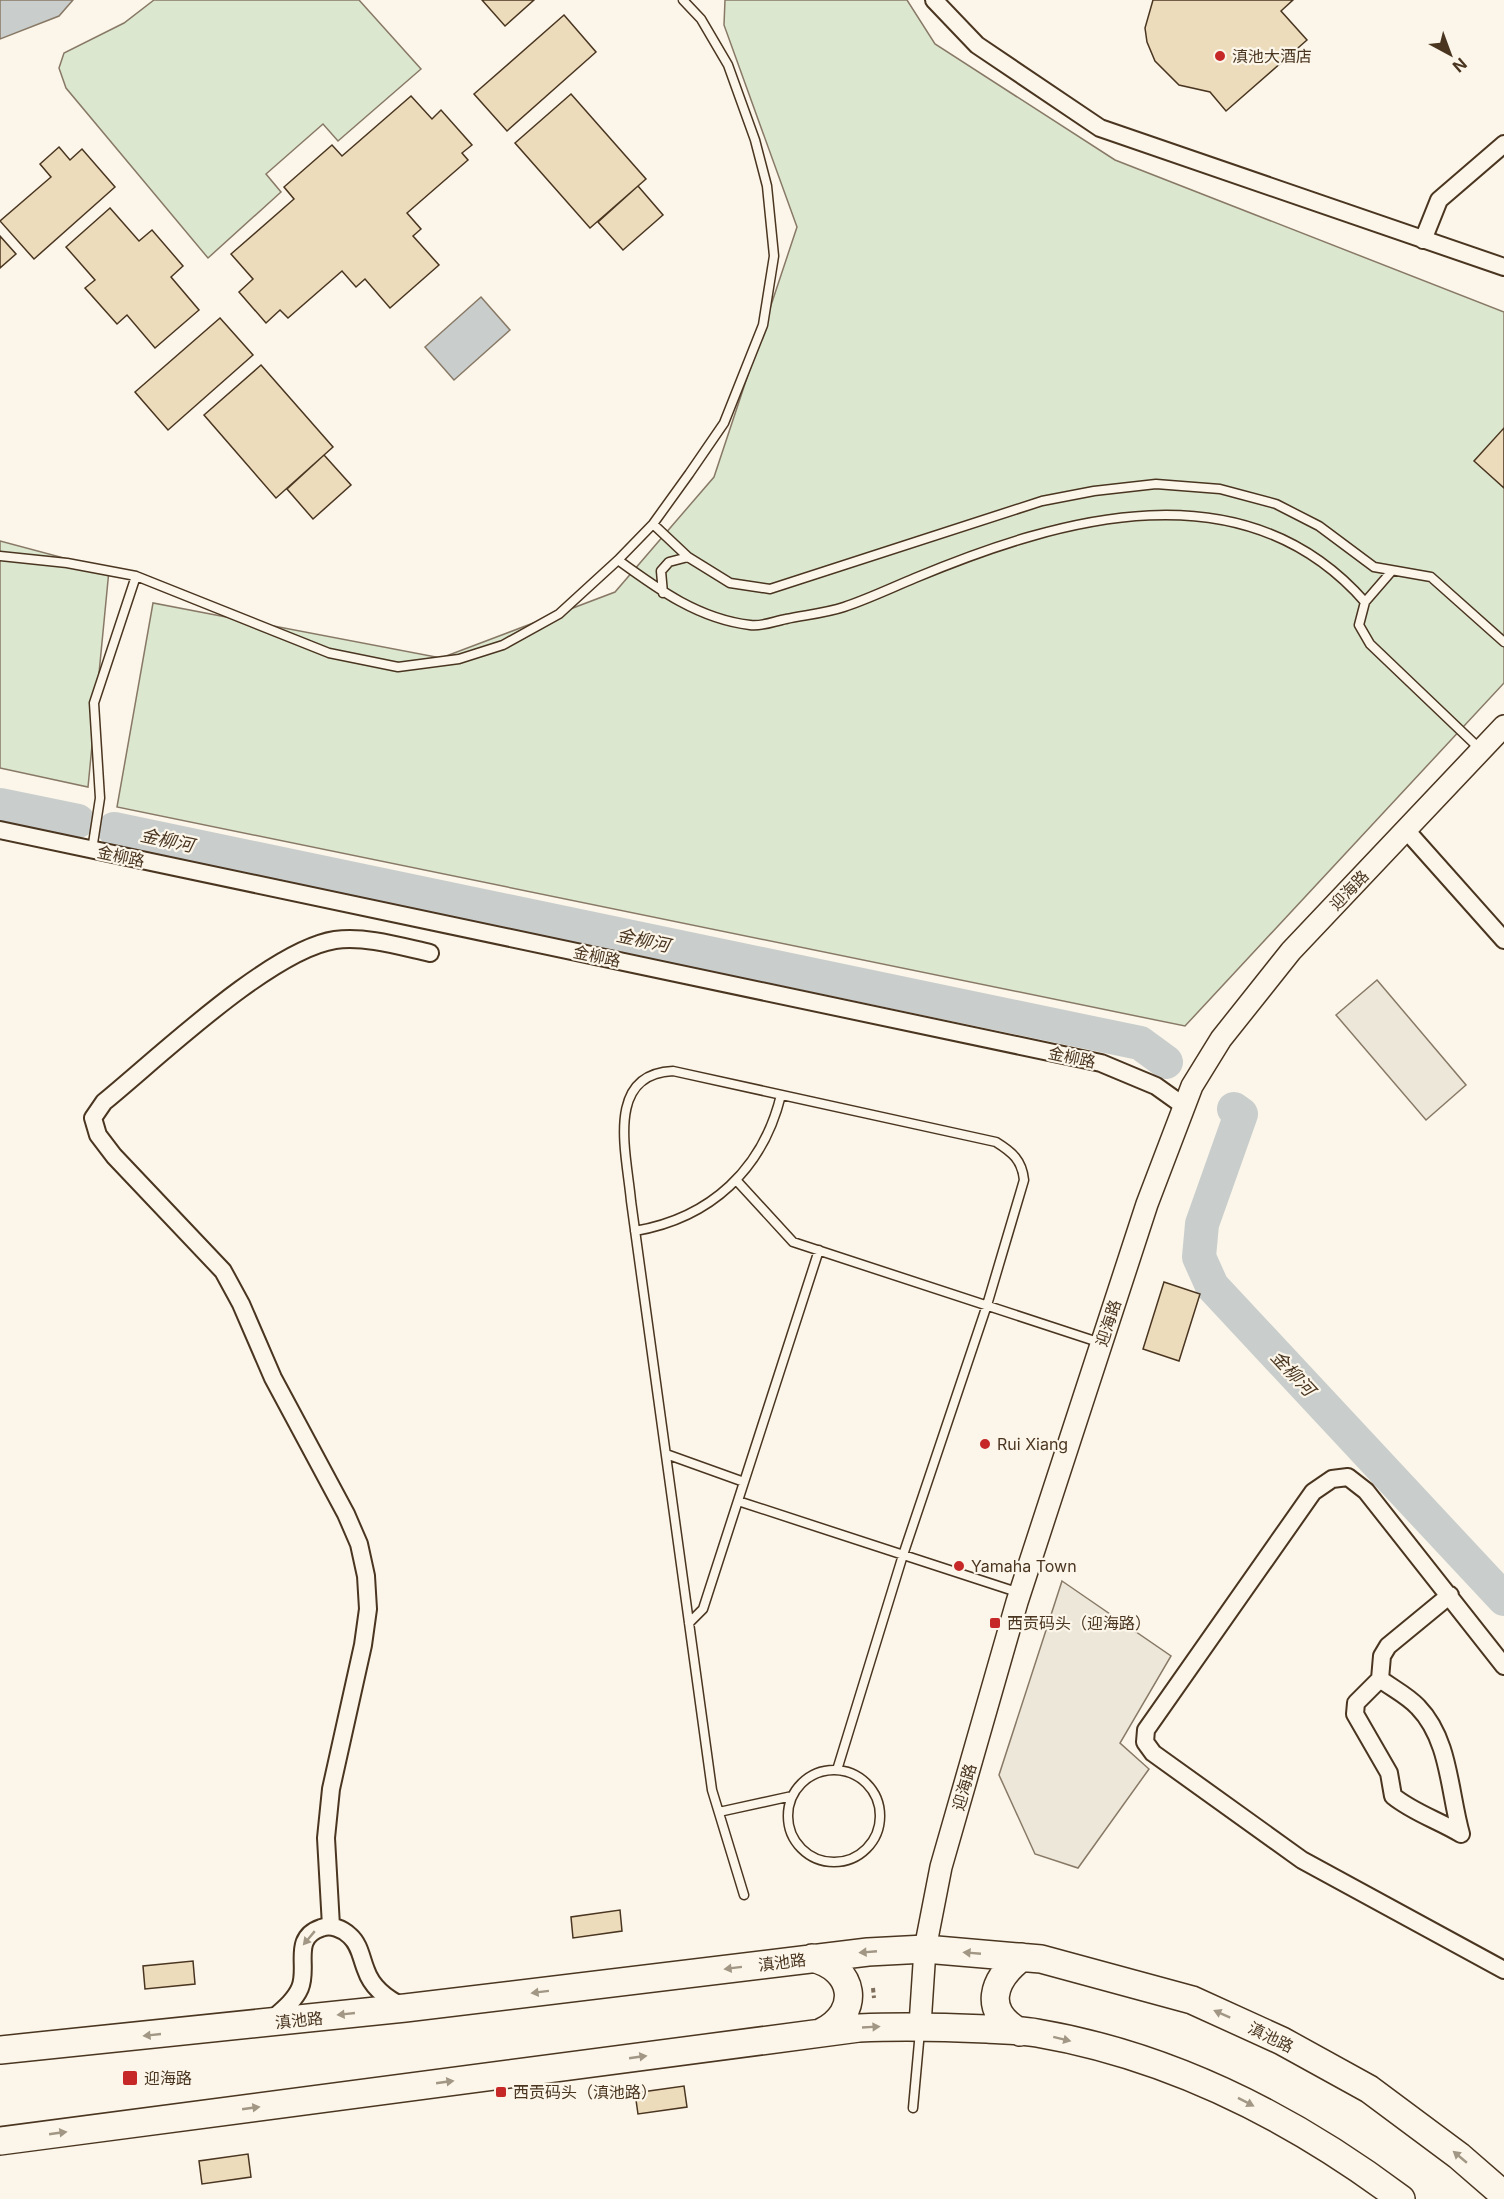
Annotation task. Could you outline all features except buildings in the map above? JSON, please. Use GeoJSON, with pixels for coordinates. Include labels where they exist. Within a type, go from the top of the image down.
{"type":"FeatureCollection","features":[{"type":"Feature","properties":{"kind":"main road","name":"滇池路"},"geometry":{"type":"LineString","coordinates":[[0,2050],[405,2008],[868,1952],[925,1949],[1022,1957],[1041,1959],[1192,2000],[1282,2041],[1369,2089],[1459,2156],[1504,2195]]}},
{"type":"Feature","properties":{"kind":"main road"},"geometry":{"type":"LineString","coordinates":[[1020,2032],[1003,2020],[995,2001],[999,1980],[1004,1971],[1022,1957]]}},
{"type":"Feature","properties":{"kind":"main road"},"geometry":{"type":"LineString","coordinates":[[812,1958],[832,1965],[840,1972],[848,1991],[846,2012],[832,2028],[822,2032]]}},
{"type":"Feature","properties":{"kind":"main road"},"geometry":{"type":"LineString","coordinates":[[0,2141],[822,2032],[920,2025],[1035,2032],[1156,2063],[1242,2099],[1329,2147],[1401,2199]]}},
{"type":"Feature","properties":{"kind":"street"},"geometry":{"type":"LineString","coordinates":[[934,0],[977,45],[1100,128],[1504,267]]}},
{"type":"Feature","properties":{"kind":"street"},"geometry":{"type":"LineString","coordinates":[[1423,240],[1439,200],[1504,144]]}},
{"type":"Feature","properties":{"kind":"street","name":"迎海路"},"geometry":{"type":"LineString","coordinates":[[920,2025],[925,1949],[941,1867],[1020,1593],[1147,1204],[1192,1086],[1221,1039],[1291,951],[1504,726]]}},
{"type":"Feature","properties":{"kind":"street","name":"金柳路"},"geometry":{"type":"LineString","coordinates":[[0,830],[1101,1063],[1156,1086],[1184,1106]]}},
{"type":"Feature","properties":{"kind":"street"},"geometry":{"type":"LineString","coordinates":[[1406,830],[1504,940]]}},
{"type":"Feature","properties":{"kind":"street"},"geometry":{"type":"LineString","coordinates":[[331,1926],[326,1838],[330,1798],[363,1645],[368,1609],[366,1576],[359,1544],[346,1514],[273,1378],[241,1304],[223,1271],[114,1156],[98,1136],[93,1118],[104,1102],[242,988],[306,949],[333,940],[358,938],[429,952]]}},
{"type":"Feature","properties":{"kind":"street"},"geometry":{"type":"LineString","coordinates":[[1504,1666],[1366,1491],[1348,1477],[1332,1479],[1313,1492],[1146,1730],[1145,1742],[1153,1753],[1302,1860],[1504,1970]]}},
{"type":"Feature","properties":{"kind":"street"},"geometry":{"type":"LineString","coordinates":[[1380,1679],[1418,1707],[1437,1736],[1445,1757],[1452,1802],[1461,1834],[1432,1817],[1411,1810],[1393,1796],[1389,1773],[1355,1714],[1356,1703],[1380,1679],[1382,1656],[1388,1646],[1450,1595]]}},
{"type":"Feature","properties":{"kind":"street"},"geometry":{"type":"LineString","coordinates":[[268,2023],[288,2005],[301,1986],[300,1955],[305,1941],[318,1929],[331,1926],[343,1931],[355,1942],[376,1989],[405,2008]]}},
{"type":"Feature","properties":{"kind":"lane"},"geometry":{"type":"LineString","coordinates":[[0,556],[67,563],[136,576],[329,653],[398,667],[459,659],[503,645],[559,614],[618,560],[652,524],[724,423],[747,371],[763,325],[774,256],[767,186],[755,140],[728,65],[701,19],[683,0]]}},
{"type":"Feature","properties":{"kind":"lane"},"geometry":{"type":"LineString","coordinates":[[652,524],[688,557],[730,583],[770,589],[1042,501],[1094,491],[1156,484],[1220,489],[1276,504],[1319,526],[1374,567],[1391,572],[1412,572],[1431,577],[1504,642]]}},
{"type":"Feature","properties":{"kind":"lane"},"geometry":{"type":"LineString","coordinates":[[618,560],[663,593],[712,618],[753,626],[843,608],[965,557],[1050,530],[1100,520],[1158,513],[1216,518],[1265,531],[1304,551],[1343,578],[1365,602]]}},
{"type":"Feature","properties":{"kind":"lane"},"geometry":{"type":"LineString","coordinates":[[663,593],[661,571],[669,562],[688,557]]}},
{"type":"Feature","properties":{"kind":"lane"},"geometry":{"type":"LineString","coordinates":[[1391,572],[1365,602],[1359,625],[1370,644],[1481,750]]}},
{"type":"Feature","properties":{"kind":"lane"},"geometry":{"type":"LineString","coordinates":[[92,850],[100,798],[94,703],[136,576]]}},
{"type":"Feature","properties":{"kind":"lane"},"geometry":{"type":"LineString","coordinates":[[744,1895],[712,1790],[635,1231],[625,1112],[630,1094],[641,1080],[658,1072],[673,1071],[996,1142],[1010,1150],[1021,1165],[1024,1180],[987,1305],[903,1555],[837,1770]]}},
{"type":"Feature","properties":{"kind":"lane"},"geometry":{"type":"LineString","coordinates":[[635,1231],[673,1222],[690,1215],[723,1194],[737,1181],[755,1158],[770,1132],[781,1095]]}},
{"type":"Feature","properties":{"kind":"lane"},"geometry":{"type":"LineString","coordinates":[[737,1181],[793,1242],[1102,1343]]}},
{"type":"Feature","properties":{"kind":"lane"},"geometry":{"type":"LineString","coordinates":[[689,1623],[703,1609],[819,1250]]}},
{"type":"Feature","properties":{"kind":"lane"},"geometry":{"type":"LineString","coordinates":[[666,1454],[744,1482]]}},
{"type":"Feature","properties":{"kind":"lane"},"geometry":{"type":"LineString","coordinates":[[738,1501],[1020,1593]]}},
{"type":"Feature","properties":{"kind":"lane"},"geometry":{"type":"LineString","coordinates":[[837,1770],[860,1777],[875,1794],[881,1815],[876,1837],[862,1854],[841,1862],[819,1860],[808,1856],[800,1848],[789,1829],[789,1807],[792,1796],[799,1786],[817,1773],[837,1770]]}},
{"type":"Feature","properties":{"kind":"lane"},"geometry":{"type":"LineString","coordinates":[[719,1812],[792,1796]]}},
{"type":"Feature","properties":{"kind":"lane"},"geometry":{"type":"LineString","coordinates":[[913,2108],[920,2025]]}},
{"type":"Feature","properties":{"kind":"path"},"geometry":{"type":"LineString","coordinates":[[873,1988],[874,1998]]}},
{"type":"Feature","properties":{"kind":"green space"},"geometry":{"type":"Polygon","coordinates":[[[154,0],[359,0],[421,69],[338,141],[323,124],[266,174],[281,192],[208,258],[66,88],[59,68],[64,53],[124,23],[154,0]]]}},
{"type":"Feature","properties":{"kind":"green space"},"geometry":{"type":"Polygon","coordinates":[[[725,0],[907,0],[935,44],[1115,160],[1504,312],[1504,683],[1185,1026],[117,807],[153,603],[441,658],[615,592],[714,477],[797,227],[724,25],[725,0]]]}},
{"type":"Feature","properties":{"kind":"green space"},"geometry":{"type":"Polygon","coordinates":[[[0,541],[109,570],[88,787],[0,768],[0,541]]]}},
{"type":"Feature","properties":{"kind":"shaded area"},"geometry":{"type":"Polygon","coordinates":[[[0,0],[73,0],[59,16],[0,39],[0,0]]]}},
{"type":"Feature","properties":{"kind":"shaded area"},"geometry":{"type":"Polygon","coordinates":[[[481,297],[510,330],[454,380],[425,347],[481,297]]]}},
{"type":"Feature","properties":{"kind":"shaded area"},"geometry":{"type":"Polygon","coordinates":[[[1377,980],[1466,1085],[1426,1120],[1336,1015],[1377,980]]]}},
{"type":"Feature","properties":{"kind":"shaded area"},"geometry":{"type":"Polygon","coordinates":[[[1062,1581],[1171,1656],[1120,1743],[1149,1769],[1078,1868],[1035,1854],[999,1775],[1062,1581]]]}},
{"type":"Feature","properties":{"kind":"waterway","name":"金柳河"},"geometry":{"type":"LineString","coordinates":[[0,805],[78,821]]}},
{"type":"Feature","properties":{"kind":"waterway","name":"金柳河"},"geometry":{"type":"LineString","coordinates":[[114,829],[1140,1043],[1166,1062]]}},
{"type":"Feature","properties":{"kind":"waterway","name":"金柳河"},"geometry":{"type":"LineString","coordinates":[[1234,1109],[1241,1114],[1202,1224],[1199,1257],[1212,1286],[1504,1599]]}},
{"type":"Feature","properties":{"kind":"place","name":"滇池大酒店"},"geometry":{"type":"Point","coordinates":[1220,56]}},
{"type":"Feature","properties":{"kind":"place","name":"Rui Xiang"},"geometry":{"type":"Point","coordinates":[985,1444]}},
{"type":"Feature","properties":{"kind":"place","name":"Yamaha Town"},"geometry":{"type":"Point","coordinates":[959,1566]}},
{"type":"Feature","properties":{"kind":"place","name":"西贡码头（迎海路）"},"geometry":{"type":"Point","coordinates":[995,1623]}},
{"type":"Feature","properties":{"kind":"place","name":"迎海路"},"geometry":{"type":"Point","coordinates":[130,2078]}},
{"type":"Feature","properties":{"kind":"place","name":"西贡码头（滇池路）"},"geometry":{"type":"Point","coordinates":[501,2092]}}]}
